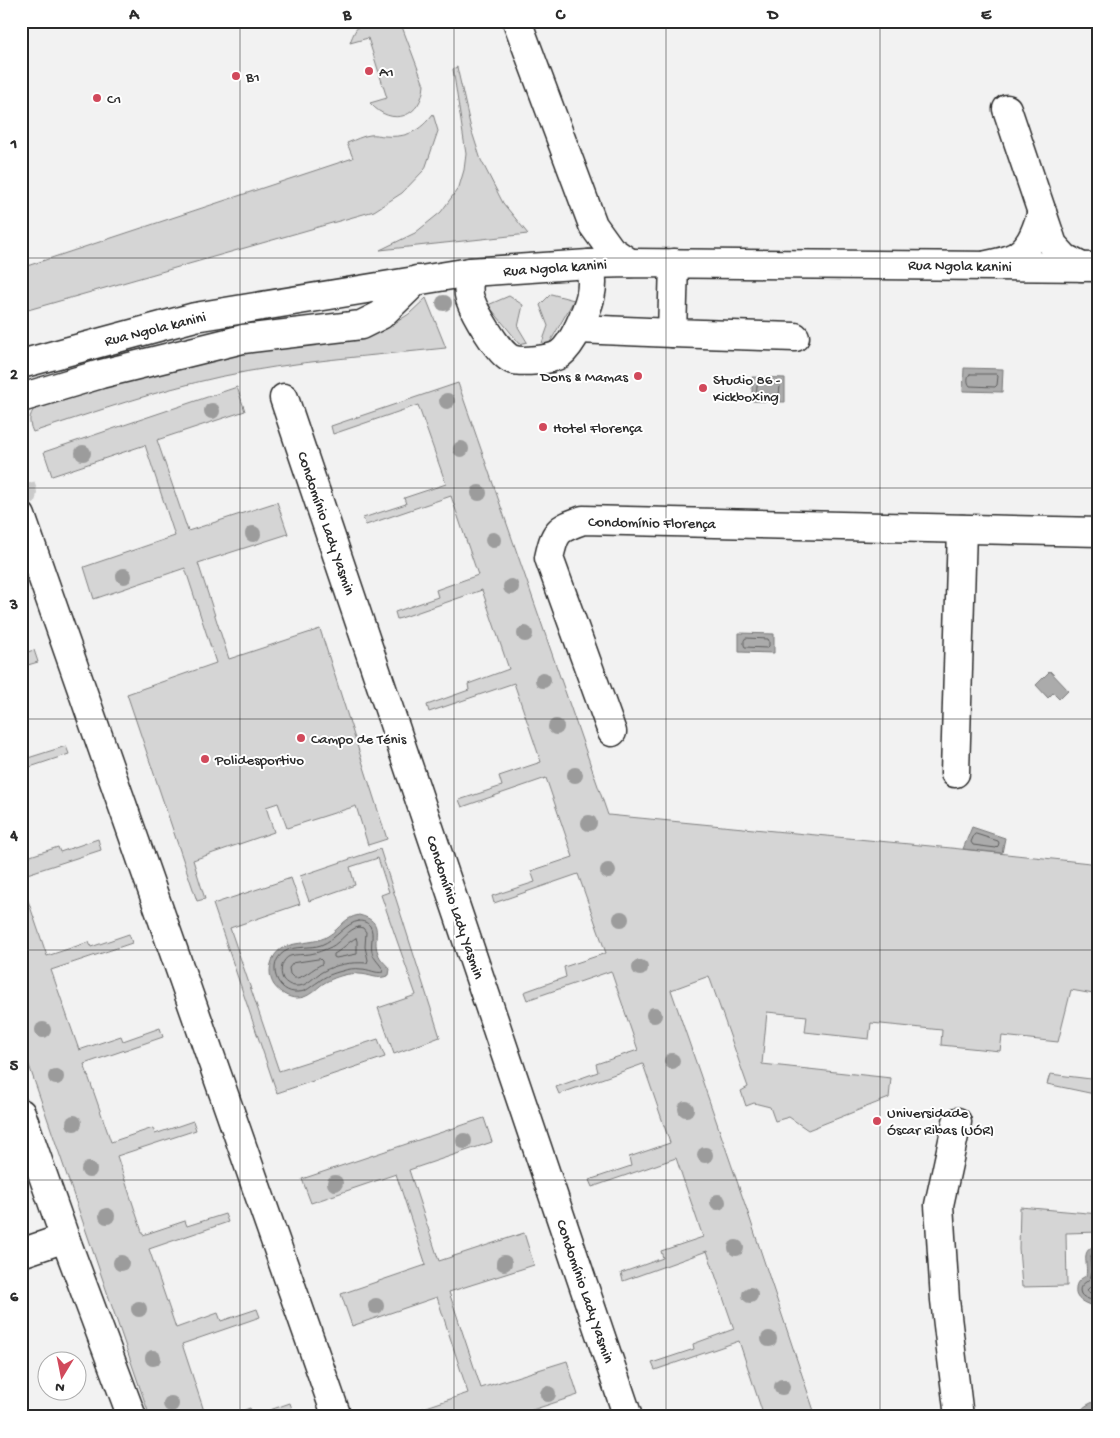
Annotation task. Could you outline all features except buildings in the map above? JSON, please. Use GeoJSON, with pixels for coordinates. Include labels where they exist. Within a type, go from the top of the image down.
{"type":"FeatureCollection","features":[{"type":"Feature","properties":{"kind":"main road"},"geometry":{"type":"LineString","coordinates":[[517,21],[593,225],[611,250],[630,262]]}},
{"type":"Feature","properties":{"kind":"main road"},"geometry":{"type":"LineString","coordinates":[[1007,109],[1053,245],[1065,258],[1090,267]]}},
{"type":"Feature","properties":{"kind":"main road"},"geometry":{"type":"LineString","coordinates":[[987,265],[1012,259],[1026,249],[1036,231],[1042,212]]}},
{"type":"Feature","properties":{"kind":"main road","name":"Rua Ngola kanini"},"geometry":{"type":"LineString","coordinates":[[21,364],[195,317],[470,272],[630,262],[1090,267]]}},
{"type":"Feature","properties":{"kind":"main road"},"geometry":{"type":"LineString","coordinates":[[672,333],[674,263]]}},
{"type":"Feature","properties":{"kind":"main road"},"geometry":{"type":"LineString","coordinates":[[470,272],[468,286],[470,299],[497,346],[511,359],[525,361],[542,360],[560,354],[578,329],[589,306],[593,275],[589,264]]}},
{"type":"Feature","properties":{"kind":"main road"},"geometry":{"type":"LineString","coordinates":[[21,398],[101,374],[242,339],[361,325],[380,316],[417,280]]}},
{"type":"Feature","properties":{"kind":"main road"},"geometry":{"type":"LineString","coordinates":[[578,329],[795,337]]}},
{"type":"Feature","properties":{"kind":"main road","name":"Condomínio Lady Yasmin"},"geometry":{"type":"LineString","coordinates":[[284,398],[628,1417]]}},
{"type":"Feature","properties":{"kind":"main road"},"geometry":{"type":"LineString","coordinates":[[21,516],[337,1417]]}},
{"type":"Feature","properties":{"kind":"main road","name":"Condomínio Florença"},"geometry":{"type":"LineString","coordinates":[[612,732],[549,558],[554,538],[565,527],[583,520],[1099,532]]}},
{"type":"Feature","properties":{"kind":"main road"},"geometry":{"type":"LineString","coordinates":[[955,773],[962,529]]}},
{"type":"Feature","properties":{"kind":"main road"},"geometry":{"type":"LineString","coordinates":[[21,1113],[65,1238],[132,1417]]}},
{"type":"Feature","properties":{"kind":"main road"},"geometry":{"type":"LineString","coordinates":[[957,1122],[939,1205],[945,1300],[959,1417]]}},
{"type":"Feature","properties":{"kind":"main road"},"geometry":{"type":"LineString","coordinates":[[21,1253],[65,1238]]}},
{"type":"Feature","properties":{"kind":"shaded area"},"geometry":{"type":"Polygon","coordinates":[[[363,21],[397,21],[401,24],[424,85],[418,105],[404,115],[396,117],[387,115],[370,103],[387,98],[368,38],[350,43],[355,31],[363,21]]]}},
{"type":"Feature","properties":{"kind":"shaded area"},"geometry":{"type":"Polygon","coordinates":[[[457,67],[471,129],[481,160],[503,203],[528,234],[380,250],[415,233],[441,212],[459,187],[466,154],[453,69],[457,67]]]}},
{"type":"Feature","properties":{"kind":"shaded area"},"geometry":{"type":"Polygon","coordinates":[[[433,114],[438,131],[425,169],[402,193],[374,211],[21,312],[21,268],[353,158],[347,143],[370,135],[400,136],[412,132],[423,125],[433,114]]]}},
{"type":"Feature","properties":{"kind":"shaded area"},"geometry":{"type":"Polygon","coordinates":[[[551,294],[574,300],[549,344],[542,343],[548,326],[540,305],[551,294]]]}},
{"type":"Feature","properties":{"kind":"shaded area"},"geometry":{"type":"Polygon","coordinates":[[[509,296],[523,305],[518,327],[527,342],[520,344],[488,305],[509,296]]]}},
{"type":"Feature","properties":{"kind":"shaded area"},"geometry":{"type":"Polygon","coordinates":[[[426,298],[446,348],[247,371],[149,395],[33,432],[30,424],[30,417],[38,403],[242,352],[325,341],[360,339],[384,330],[409,314],[426,298]]]}},
{"type":"Feature","properties":{"kind":"shaded area"},"geometry":{"type":"Polygon","coordinates":[[[458,383],[608,815],[1099,864],[1099,995],[1071,990],[1058,1042],[1002,1036],[1000,1051],[941,1045],[942,1030],[871,1023],[869,1039],[805,1032],[807,1016],[767,1012],[762,1064],[891,1078],[889,1098],[808,1130],[789,1117],[775,1121],[770,1107],[754,1103],[746,1106],[741,1091],[748,1087],[709,976],[671,990],[816,1417],[764,1417],[739,1341],[655,1370],[652,1363],[694,1349],[693,1344],[734,1329],[707,1251],[623,1281],[621,1273],[663,1258],[661,1251],[703,1237],[676,1158],[592,1187],[589,1180],[631,1166],[629,1157],[670,1143],[643,1064],[559,1094],[556,1087],[598,1072],[596,1064],[638,1050],[611,971],[527,1000],[524,992],[566,977],[564,967],[606,953],[578,874],[494,903],[492,896],[535,882],[531,871],[573,857],[546,778],[462,807],[459,800],[502,786],[499,776],[541,762],[514,683],[429,712],[427,705],[469,690],[468,684],[509,669],[482,590],[401,618],[397,619],[395,612],[438,597],[436,590],[478,575],[451,496],[366,525],[363,518],[406,504],[404,498],[446,484],[418,405],[333,434],[331,426],[458,383]]]}},
{"type":"Feature","properties":{"kind":"shaded area"},"geometry":{"type":"Polygon","coordinates":[[[237,387],[245,411],[157,440],[188,531],[277,502],[288,534],[198,563],[229,659],[320,629],[387,839],[368,845],[356,806],[287,828],[278,803],[266,807],[274,832],[193,860],[205,899],[197,901],[127,694],[216,663],[185,568],[94,599],[84,567],[175,536],[145,445],[52,476],[44,452],[237,387]]]}},
{"type":"Feature","properties":{"kind":"shaded area"},"geometry":{"type":"Polygon","coordinates":[[[34,650],[38,662],[21,667],[21,654],[34,650]]]}},
{"type":"Feature","properties":{"kind":"shaded area"},"geometry":{"type":"Polygon","coordinates":[[[66,746],[69,754],[21,770],[21,756],[25,754],[28,758],[66,746]]]}},
{"type":"Feature","properties":{"kind":"shaded area"},"geometry":{"type":"Polygon","coordinates":[[[98,839],[101,850],[21,876],[21,859],[58,847],[60,852],[98,839]]]}},
{"type":"Feature","properties":{"kind":"shaded area"},"geometry":{"type":"Polygon","coordinates":[[[380,849],[440,1037],[394,1054],[378,1008],[416,995],[381,895],[389,892],[378,858],[350,867],[355,885],[309,901],[300,876],[380,849]]]}},
{"type":"Feature","properties":{"kind":"shaded area"},"geometry":{"type":"Polygon","coordinates":[[[291,878],[300,904],[230,928],[279,1071],[378,1039],[385,1057],[277,1093],[213,904],[291,878]]]}},
{"type":"Feature","properties":{"kind":"shaded area"},"geometry":{"type":"Polygon","coordinates":[[[21,880],[47,956],[89,942],[91,947],[129,934],[132,943],[51,970],[79,1050],[121,1036],[123,1041],[160,1028],[163,1037],[84,1064],[111,1142],[153,1128],[155,1134],[193,1121],[196,1130],[117,1156],[143,1235],[185,1221],[187,1226],[225,1214],[228,1222],[149,1249],[176,1328],[218,1313],[221,1321],[257,1309],[260,1317],[182,1344],[206,1417],[150,1417],[21,1042],[21,880]]]}},
{"type":"Feature","properties":{"kind":"shaded area"},"geometry":{"type":"Polygon","coordinates":[[[1050,1074],[1099,1080],[1099,1095],[1047,1084],[1050,1074]]]}},
{"type":"Feature","properties":{"kind":"shaded area"},"geometry":{"type":"Polygon","coordinates":[[[484,1118],[492,1142],[409,1170],[439,1261],[524,1233],[534,1265],[449,1292],[481,1388],[567,1361],[578,1395],[511,1417],[397,1417],[468,1393],[437,1297],[352,1326],[341,1294],[426,1265],[396,1174],[311,1203],[302,1179],[484,1118]]]}},
{"type":"Feature","properties":{"kind":"shaded area"},"geometry":{"type":"Polygon","coordinates":[[[1020,1207],[1099,1214],[1099,1232],[1066,1233],[1067,1286],[1022,1287],[1019,1248],[1020,1207]]]}},
{"type":"Feature","properties":{"kind":"shaded area"},"geometry":{"type":"Polygon","coordinates":[[[290,1403],[293,1412],[280,1417],[226,1417],[250,1408],[253,1416],[290,1403]]]}},
{"type":"Feature","properties":{"kind":"water"},"geometry":{"type":"Polygon","coordinates":[[[964,368],[1003,369],[1002,392],[963,391],[964,368]]]}},
{"type":"Feature","properties":{"kind":"water"},"geometry":{"type":"Polygon","coordinates":[[[752,377],[785,378],[785,402],[752,401],[752,377]]]}},
{"type":"Feature","properties":{"kind":"water"},"geometry":{"type":"Polygon","coordinates":[[[739,633],[774,634],[774,653],[739,652],[739,633]]]}},
{"type":"Feature","properties":{"kind":"water"},"geometry":{"type":"Polygon","coordinates":[[[1050,671],[1068,690],[1059,699],[1053,693],[1048,698],[1036,685],[1050,671]]]}},
{"type":"Feature","properties":{"kind":"water"},"geometry":{"type":"Polygon","coordinates":[[[972,827],[1005,838],[1002,853],[963,849],[972,827]]]}},
{"type":"Feature","properties":{"kind":"water"},"geometry":{"type":"Polygon","coordinates":[[[359,915],[368,918],[375,926],[376,947],[380,958],[390,969],[389,975],[378,977],[363,974],[344,975],[322,984],[310,994],[301,998],[287,996],[276,988],[270,975],[270,969],[275,955],[280,950],[295,944],[320,940],[332,933],[349,918],[359,915]]]}},
{"type":"Feature","properties":{"kind":"water"},"geometry":{"type":"Polygon","coordinates":[[[1099,1245],[1099,1309],[1080,1300],[1077,1297],[1076,1289],[1079,1281],[1086,1276],[1086,1253],[1099,1245]]]}},
{"type":"Feature","properties":{"kind":"water"},"geometry":{"type":"Polygon","coordinates":[[[1099,1399],[1099,1417],[1079,1417],[1083,1408],[1099,1399]]]}},
{"type":"Feature","properties":{"kind":"tunnel"},"geometry":{"type":"LineString","coordinates":[[21,485],[23,493],[21,499]]}},
{"type":"Feature","properties":{"kind":"place","name":"A1"},"geometry":{"type":"Point","coordinates":[369,71]}},
{"type":"Feature","properties":{"kind":"place","name":"B1"},"geometry":{"type":"Point","coordinates":[236,76]}},
{"type":"Feature","properties":{"kind":"place","name":"C1"},"geometry":{"type":"Point","coordinates":[97,98]}},
{"type":"Feature","properties":{"kind":"place","name":"Dons & Mamas"},"geometry":{"type":"Point","coordinates":[638,376]}},
{"type":"Feature","properties":{"kind":"place","name":"Studio 86 - Kickboxing"},"geometry":{"type":"Point","coordinates":[703,388]}},
{"type":"Feature","properties":{"kind":"place","name":"Hotel Florença"},"geometry":{"type":"Point","coordinates":[543,427]}},
{"type":"Feature","properties":{"kind":"place","name":"Campo de Ténis"},"geometry":{"type":"Point","coordinates":[301,738]}},
{"type":"Feature","properties":{"kind":"place","name":"Polidesportivo"},"geometry":{"type":"Point","coordinates":[205,759]}},
{"type":"Feature","properties":{"kind":"place","name":"Universidade Óscar Ribas (UÓR)"},"geometry":{"type":"Point","coordinates":[877,1121]}}]}
